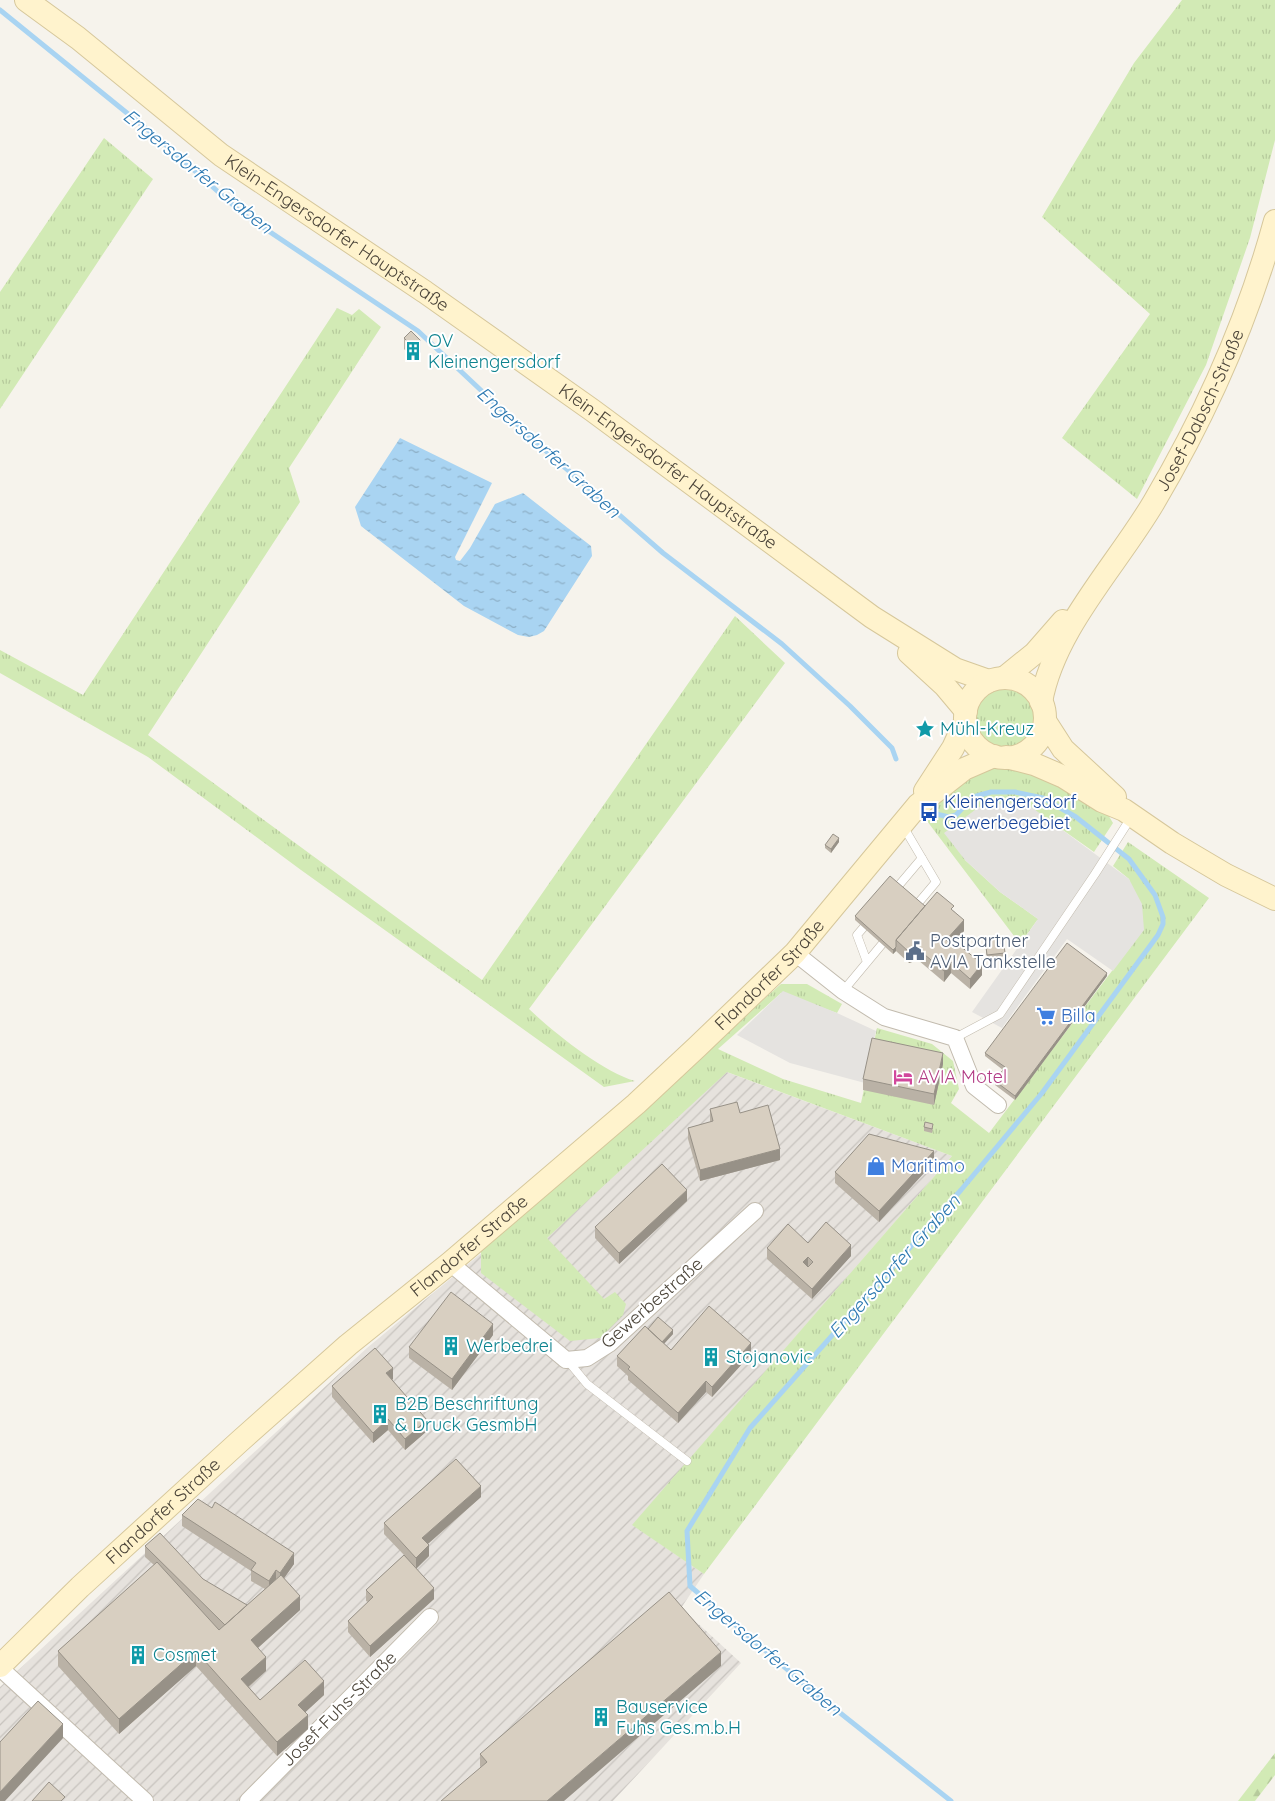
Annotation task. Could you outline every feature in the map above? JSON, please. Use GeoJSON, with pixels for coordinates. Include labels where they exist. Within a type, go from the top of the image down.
{"type":"FeatureCollection","features":[{"type":"Feature","properties":{"kind":"main road","name":"Klein-Engersdorfer Hauptstraße"},"geometry":{"type":"LineString","coordinates":[[26,0],[78,38],[221,155],[424,292],[584,405],[872,618]]}},
{"type":"Feature","properties":{"kind":"main road","name":"Josef-Dabsch-Straße"},"geometry":{"type":"LineString","coordinates":[[1043,712],[1045,682],[1058,652],[1096,586],[1153,504],[1205,408],[1246,312],[1275,221]]}},
{"type":"Feature","properties":{"kind":"main road","name":"Josef-Dabsch-Straße"},"geometry":{"type":"LineString","coordinates":[[997,679],[1035,653],[1096,586]]}},
{"type":"Feature","properties":{"kind":"main road"},"geometry":{"type":"LineString","coordinates":[[872,618],[955,669],[997,679],[1018,680],[1027,685],[1036,693],[1043,712],[1063,749],[1110,790],[1128,812]]}},
{"type":"Feature","properties":{"kind":"main road"},"geometry":{"type":"LineString","coordinates":[[872,618],[945,686],[965,717],[969,735],[974,743],[1000,757],[1050,770],[1102,801],[1128,812],[1196,858],[1275,899]]}},
{"type":"Feature","properties":{"kind":"main road"},"geometry":{"type":"LineString","coordinates":[[965,717],[972,696],[997,679]]}},
{"type":"Feature","properties":{"kind":"main road"},"geometry":{"type":"LineString","coordinates":[[1000,757],[1021,754],[1030,748],[1040,737],[1043,712]]}},
{"type":"Feature","properties":{"kind":"main road","name":"Flandorfer Straße"},"geometry":{"type":"LineString","coordinates":[[0,1667],[80,1587],[240,1441],[348,1345],[450,1262],[636,1104],[795,953],[918,805],[954,748],[965,717]]}},
{"type":"Feature","properties":{"kind":"main road","name":"Flandorfer Straße"},"geometry":{"type":"LineString","coordinates":[[918,805],[964,768],[1000,757]]}},
{"type":"Feature","properties":{"kind":"street"},"geometry":{"type":"LineString","coordinates":[[795,953],[843,991],[884,1017],[955,1038],[974,1086],[998,1105]]}},
{"type":"Feature","properties":{"kind":"street","name":"Gewerbestraße"},"geometry":{"type":"LineString","coordinates":[[566,1360],[587,1358],[609,1344],[755,1211]]}},
{"type":"Feature","properties":{"kind":"street"},"geometry":{"type":"LineString","coordinates":[[450,1262],[566,1360]]}},
{"type":"Feature","properties":{"kind":"street","name":"Josef-Fuhs-Straße"},"geometry":{"type":"LineString","coordinates":[[248,1801],[430,1617]]}},
{"type":"Feature","properties":{"kind":"street"},"geometry":{"type":"LineString","coordinates":[[0,1667],[145,1801]]}},
{"type":"Feature","properties":{"kind":"lane"},"geometry":{"type":"LineString","coordinates":[[955,1038],[1000,1014],[1109,853],[1120,835],[1128,812]]}},
{"type":"Feature","properties":{"kind":"lane"},"geometry":{"type":"LineString","coordinates":[[902,824],[936,882],[911,911]]}},
{"type":"Feature","properties":{"kind":"lane"},"geometry":{"type":"LineString","coordinates":[[886,900],[922,858]]}},
{"type":"Feature","properties":{"kind":"lane"},"geometry":{"type":"LineString","coordinates":[[868,962],[857,935],[874,914]]}},
{"type":"Feature","properties":{"kind":"lane"},"geometry":{"type":"LineString","coordinates":[[843,991],[892,933]]}},
{"type":"Feature","properties":{"kind":"lane"},"geometry":{"type":"LineString","coordinates":[[566,1360],[587,1384],[687,1460]]}},
{"type":"Feature","properties":{"kind":"shaded area"},"geometry":{"type":"Polygon","coordinates":[[[1023,801],[1129,879],[1142,904],[1144,930],[1113,971],[1067,939],[1002,1028],[972,1012],[1038,919],[1000,892],[965,860],[944,833],[979,807],[1023,801]]]}},
{"type":"Feature","properties":{"kind":"shaded area"},"geometry":{"type":"Polygon","coordinates":[[[783,991],[876,1031],[865,1083],[790,1063],[737,1035],[783,991]]]}},
{"type":"Feature","properties":{"kind":"shaded area"},"geometry":{"type":"Polygon","coordinates":[[[708,1065],[952,1156],[633,1525],[704,1574],[681,1608],[741,1663],[613,1801],[0,1801],[0,1687],[367,1348],[708,1065]]]}},
{"type":"Feature","properties":{"kind":"green space"},"geometry":{"type":"Polygon","coordinates":[[[1182,0],[1275,0],[1275,140],[1250,238],[1206,365],[1137,499],[1062,438],[1150,314],[1042,217],[1134,63],[1182,0]]]}},
{"type":"Feature","properties":{"kind":"green space"},"geometry":{"type":"Polygon","coordinates":[[[104,138],[153,179],[0,409],[0,292],[104,138]]]}},
{"type":"Feature","properties":{"kind":"green space"},"geometry":{"type":"Polygon","coordinates":[[[337,308],[352,315],[359,309],[381,327],[289,468],[300,502],[148,735],[482,980],[735,616],[785,663],[529,1009],[551,1029],[579,1050],[608,1069],[635,1081],[604,1087],[301,870],[148,757],[0,673],[0,650],[83,695],[337,308]]]}},
{"type":"Feature","properties":{"kind":"green space"},"geometry":{"type":"Polygon","coordinates":[[[999,688],[1011,688],[1022,693],[1030,701],[1035,712],[1033,730],[1022,743],[1011,748],[999,748],[988,743],[980,735],[975,724],[975,712],[980,701],[988,693],[999,688]]]}},
{"type":"Feature","properties":{"kind":"green space"},"geometry":{"type":"Polygon","coordinates":[[[1008,766],[1033,771],[1107,813],[1113,823],[1094,852],[1023,802],[965,860],[1000,892],[1038,919],[1020,944],[927,821],[942,794],[972,771],[1008,766]]]}},
{"type":"Feature","properties":{"kind":"green space"},"geometry":{"type":"Polygon","coordinates":[[[1128,842],[1209,898],[704,1574],[632,1525],[952,1156],[727,1072],[547,1238],[604,1299],[615,1292],[626,1304],[623,1315],[600,1338],[570,1341],[481,1273],[481,1248],[781,984],[807,984],[842,1004],[837,1013],[781,993],[718,1049],[783,1079],[861,1103],[877,1028],[932,1044],[953,1061],[959,1089],[951,1103],[989,1133],[1143,930],[1129,879],[1113,866],[1128,842]]]}},
{"type":"Feature","properties":{"kind":"green space"},"geometry":{"type":"Polygon","coordinates":[[[1275,1753],[1275,1775],[1255,1801],[1238,1801],[1275,1753]]]}},
{"type":"Feature","properties":{"kind":"water"},"geometry":{"type":"Polygon","coordinates":[[[400,438],[492,483],[455,557],[456,560],[460,561],[470,548],[495,504],[523,493],[591,546],[592,556],[544,631],[529,637],[518,635],[464,606],[361,526],[355,507],[400,438]]]}},
{"type":"Feature","properties":{"kind":"building"},"geometry":{"type":"Polygon","coordinates":[[[411,331],[421,341],[414,348],[404,338],[411,331]]]}},
{"type":"Feature","properties":{"kind":"building"},"geometry":{"type":"Polygon","coordinates":[[[833,834],[839,838],[831,849],[825,845],[833,834]]]}},
{"type":"Feature","properties":{"kind":"building"},"geometry":{"type":"Polygon","coordinates":[[[890,876],[925,906],[896,940],[896,947],[893,950],[855,916],[890,876]]]}},
{"type":"Feature","properties":{"kind":"building"},"geometry":{"type":"Polygon","coordinates":[[[937,892],[954,906],[951,909],[964,920],[946,940],[950,944],[953,940],[982,964],[970,979],[951,962],[944,971],[918,949],[909,952],[896,940],[937,892]]]}},
{"type":"Feature","properties":{"kind":"building"},"geometry":{"type":"Polygon","coordinates":[[[1003,937],[1005,953],[987,955],[985,939],[1003,937]]]}},
{"type":"Feature","properties":{"kind":"building","name":"Billa"},"geometry":{"type":"Polygon","coordinates":[[[1067,943],[1107,973],[1015,1096],[995,1081],[1005,1067],[985,1053],[1067,943]]]}},
{"type":"Feature","properties":{"kind":"building","name":"AVIA Motel"},"geometry":{"type":"Polygon","coordinates":[[[872,1038],[943,1053],[934,1094],[863,1079],[872,1038]]]}},
{"type":"Feature","properties":{"kind":"building"},"geometry":{"type":"Polygon","coordinates":[[[737,1102],[740,1113],[768,1105],[780,1149],[700,1170],[688,1128],[713,1121],[710,1109],[737,1102]]]}},
{"type":"Feature","properties":{"kind":"building"},"geometry":{"type":"Polygon","coordinates":[[[925,1122],[933,1124],[932,1129],[924,1127],[925,1122]]]}},
{"type":"Feature","properties":{"kind":"building"},"geometry":{"type":"Polygon","coordinates":[[[869,1134],[934,1151],[879,1211],[835,1172],[869,1134]]]}},
{"type":"Feature","properties":{"kind":"building"},"geometry":{"type":"Polygon","coordinates":[[[662,1164],[687,1190],[619,1253],[595,1227],[662,1164]]]}},
{"type":"Feature","properties":{"kind":"building"},"geometry":{"type":"Polygon","coordinates":[[[826,1222],[851,1245],[812,1289],[767,1248],[788,1224],[808,1243],[826,1222]],[[808,1257],[803,1262],[808,1267],[813,1262],[808,1257]]]}},
{"type":"Feature","properties":{"kind":"building","name":"Werbedrei"},"geometry":{"type":"Polygon","coordinates":[[[451,1292],[493,1324],[452,1379],[409,1347],[451,1292]]]}},
{"type":"Feature","properties":{"kind":"building"},"geometry":{"type":"Polygon","coordinates":[[[709,1306],[751,1343],[712,1387],[706,1381],[678,1413],[628,1369],[630,1367],[617,1356],[645,1326],[671,1350],[709,1306]]]}},
{"type":"Feature","properties":{"kind":"building"},"geometry":{"type":"Polygon","coordinates":[[[658,1317],[673,1330],[662,1342],[648,1329],[658,1317]]]}},
{"type":"Feature","properties":{"kind":"building","name":"B2B Beschriftung & Druck GesmbH"},"geometry":{"type":"Polygon","coordinates":[[[375,1348],[393,1368],[386,1373],[427,1420],[405,1439],[388,1419],[373,1433],[332,1386],[375,1348]]]}},
{"type":"Feature","properties":{"kind":"building"},"geometry":{"type":"Polygon","coordinates":[[[456,1459],[481,1486],[422,1538],[429,1545],[416,1558],[384,1523],[456,1459]]]}},
{"type":"Feature","properties":{"kind":"building"},"geometry":{"type":"Polygon","coordinates":[[[198,1499],[212,1508],[215,1502],[294,1553],[280,1573],[276,1570],[269,1581],[251,1570],[256,1563],[182,1515],[198,1499]]]}},
{"type":"Feature","properties":{"kind":"building"},"geometry":{"type":"Polygon","coordinates":[[[160,1533],[203,1579],[247,1605],[225,1625],[145,1546],[160,1533]]]}},
{"type":"Feature","properties":{"kind":"building"},"geometry":{"type":"Polygon","coordinates":[[[404,1555],[434,1588],[370,1646],[348,1621],[373,1597],[366,1590],[404,1555]]]}},
{"type":"Feature","properties":{"kind":"building"},"geometry":{"type":"Polygon","coordinates":[[[157,1562],[219,1630],[281,1575],[300,1596],[251,1640],[266,1657],[241,1679],[260,1700],[305,1660],[324,1681],[298,1705],[308,1715],[277,1742],[196,1651],[119,1719],[58,1651],[157,1562]]]}},
{"type":"Feature","properties":{"kind":"building","name":"Bauservice Fuhs Ges.m.b.H"},"geometry":{"type":"Polygon","coordinates":[[[669,1592],[721,1652],[547,1801],[441,1801],[487,1762],[480,1754],[669,1592]]]}},
{"type":"Feature","properties":{"kind":"building"},"geometry":{"type":"Polygon","coordinates":[[[38,1701],[63,1724],[0,1792],[0,1742],[38,1701]]]}},
{"type":"Feature","properties":{"kind":"building"},"geometry":{"type":"Polygon","coordinates":[[[49,1782],[65,1797],[61,1801],[32,1801],[49,1782]]]}},
{"type":"Feature","properties":{"kind":"waterway","name":"Engersdorfer Graben"},"geometry":{"type":"LineString","coordinates":[[0,10],[159,139],[243,214],[418,331],[538,444],[663,553],[782,644],[850,706],[892,748],[896,759]]}},
{"type":"Feature","properties":{"kind":"waterway","name":"Engersdorfer Graben"},"geometry":{"type":"LineString","coordinates":[[936,814],[949,817],[956,815],[973,797],[991,792],[1015,792],[1043,798],[1076,817],[1129,859],[1155,895],[1163,917],[1163,924],[1158,935],[1042,1093],[961,1190],[750,1428],[687,1531],[690,1586],[810,1689],[951,1801]]}},
{"type":"Feature","properties":{"kind":"place","name":"OV Kleinengersdorf"},"geometry":{"type":"Point","coordinates":[413,351]}},
{"type":"Feature","properties":{"kind":"place","name":"Mühl-Kreuz"},"geometry":{"type":"Point","coordinates":[925,729]}},
{"type":"Feature","properties":{"kind":"place","name":"Kleinengersdorf Gewerbegebiet"},"geometry":{"type":"Point","coordinates":[929,812]}},
{"type":"Feature","properties":{"kind":"place","name":"Postpartner AVIA Tankstelle"},"geometry":{"type":"Point","coordinates":[915,951]}},
{"type":"Feature","properties":{"kind":"place","name":"Billa"},"geometry":{"type":"Point","coordinates":[1046,1016]}},
{"type":"Feature","properties":{"kind":"place","name":"AVIA Motel"},"geometry":{"type":"Point","coordinates":[903,1077]}},
{"type":"Feature","properties":{"kind":"place","name":"Maritimo"},"geometry":{"type":"Point","coordinates":[876,1166]}},
{"type":"Feature","properties":{"kind":"place","name":"Werbedrei"},"geometry":{"type":"Point","coordinates":[451,1346]}},
{"type":"Feature","properties":{"kind":"place","name":"Stojanovic"},"geometry":{"type":"Point","coordinates":[711,1357]}},
{"type":"Feature","properties":{"kind":"place","name":"B2B Beschriftung & Druck GesmbH"},"geometry":{"type":"Point","coordinates":[380,1414]}},
{"type":"Feature","properties":{"kind":"place","name":"Cosmet"},"geometry":{"type":"Point","coordinates":[138,1655]}},
{"type":"Feature","properties":{"kind":"place","name":"Bauservice Fuhs Ges.m.b.H"},"geometry":{"type":"Point","coordinates":[601,1717]}}]}
